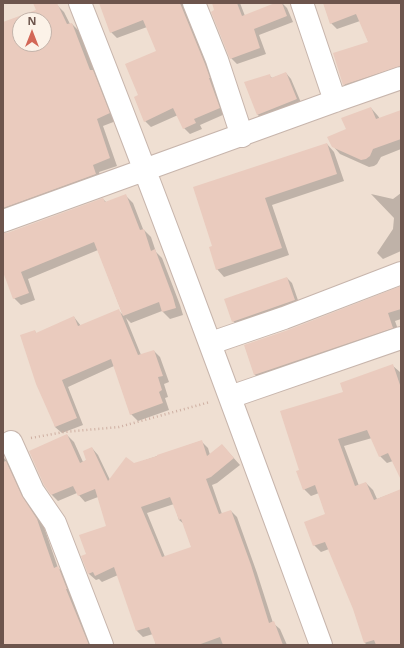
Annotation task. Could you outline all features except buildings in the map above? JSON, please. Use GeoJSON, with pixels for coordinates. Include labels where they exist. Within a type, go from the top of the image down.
{"type":"FeatureCollection","features":[{"type":"Feature","properties":{"kind":"street"},"geometry":{"type":"LineString","coordinates":[[80,3],[211,343],[321,645]]}},
{"type":"Feature","properties":{"kind":"street"},"geometry":{"type":"LineString","coordinates":[[194,3],[217,60],[242,136]]}},
{"type":"Feature","properties":{"kind":"street"},"geometry":{"type":"LineString","coordinates":[[302,3],[335,101]]}},
{"type":"Feature","properties":{"kind":"street"},"geometry":{"type":"LineString","coordinates":[[3,221],[401,78]]}},
{"type":"Feature","properties":{"kind":"street"},"geometry":{"type":"LineString","coordinates":[[211,343],[284,318],[401,273]]}},
{"type":"Feature","properties":{"kind":"street"},"geometry":{"type":"LineString","coordinates":[[230,397],[401,338]]}},
{"type":"Feature","properties":{"kind":"street"},"geometry":{"type":"LineString","coordinates":[[11,442],[33,492],[56,523],[102,645]]}},
{"type":"Feature","properties":{"kind":"path"},"geometry":{"type":"LineString","coordinates":[[11,442],[64,432],[119,427],[230,397]]}},
{"type":"Feature","properties":{"kind":"shaded area"},"geometry":{"type":"Polygon","coordinates":[[[3,3],[401,3],[401,645],[3,645],[3,3]]]}}]}
